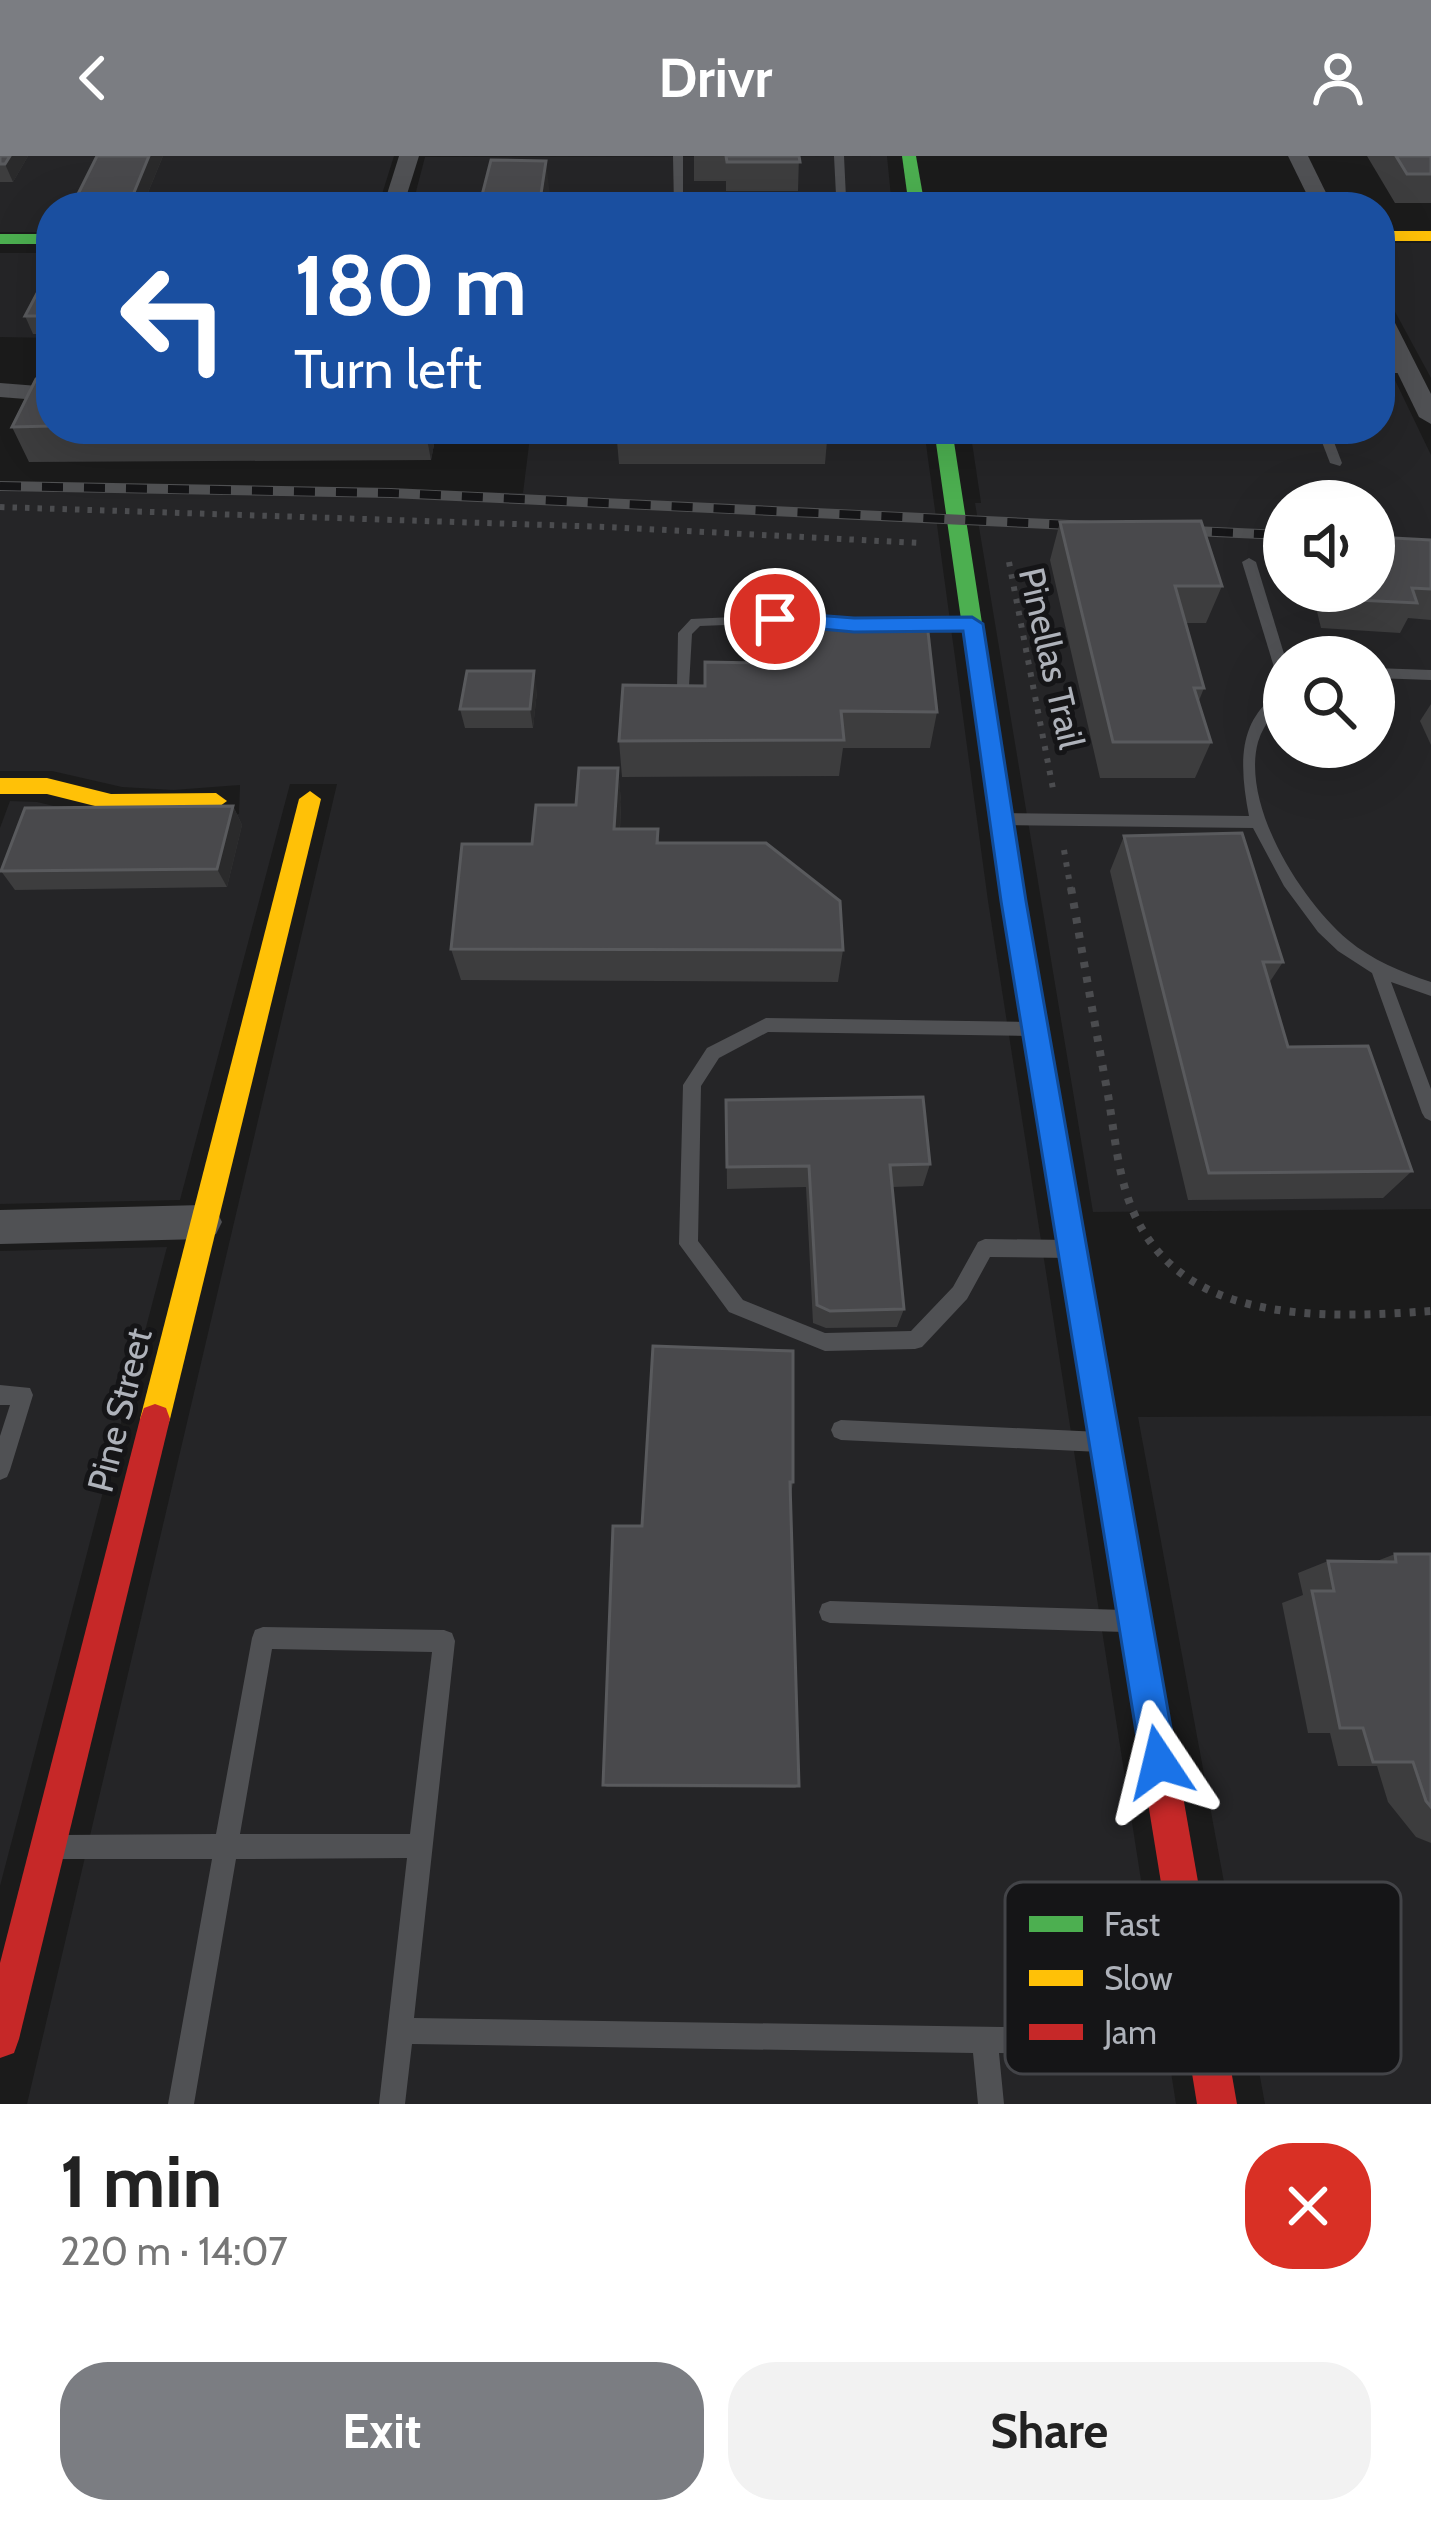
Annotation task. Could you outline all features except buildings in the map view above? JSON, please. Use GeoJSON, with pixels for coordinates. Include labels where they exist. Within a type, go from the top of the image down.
{"type":"FeatureCollection","features":[{"type":"Feature","properties":{"kind":"street"},"geometry":{"type":"LineString","coordinates":[[398,192],[409,156]]}},
{"type":"Feature","properties":{"kind":"street"},"geometry":{"type":"LineString","coordinates":[[909,156],[915,192]]}},
{"type":"Feature","properties":{"kind":"street"},"geometry":{"type":"LineString","coordinates":[[1298,156],[1316,192]]}},
{"type":"Feature","properties":{"kind":"street"},"geometry":{"type":"LineString","coordinates":[[1395,236],[1431,236]]}},
{"type":"Feature","properties":{"kind":"street"},"geometry":{"type":"LineString","coordinates":[[0,239],[36,239]]}},
{"type":"Feature","properties":{"kind":"street"},"geometry":{"type":"LineString","coordinates":[[1395,340],[1418,378],[1431,417]]}},
{"type":"Feature","properties":{"kind":"street"},"geometry":{"type":"LineString","coordinates":[[0,390],[36,394]]}},
{"type":"Feature","properties":{"kind":"street"},"geometry":{"type":"LineString","coordinates":[[0,401],[36,395]]}},
{"type":"Feature","properties":{"kind":"street"},"geometry":{"type":"LineString","coordinates":[[946,444],[1035,1029],[1179,1882]]}},
{"type":"Feature","properties":{"kind":"street"},"geometry":{"type":"LineString","coordinates":[[0,786],[46,786],[111,802],[216,801]]}},
{"type":"Feature","properties":{"kind":"street","name":"Pine Street"},"geometry":{"type":"LineString","coordinates":[[0,2039],[310,799]]}},
{"type":"Feature","properties":{"kind":"street"},"geometry":{"type":"LineString","coordinates":[[0,1227],[202,1222]]}},
{"type":"Feature","properties":{"kind":"street"},"geometry":{"type":"LineString","coordinates":[[1212,2074],[1217,2104]]}},
{"type":"Feature","properties":{"kind":"lane"},"geometry":{"type":"LineString","coordinates":[[678,156],[678,192]]}},
{"type":"Feature","properties":{"kind":"lane"},"geometry":{"type":"LineString","coordinates":[[839,156],[841,192]]}},
{"type":"Feature","properties":{"kind":"lane"},"geometry":{"type":"LineString","coordinates":[[826,171],[840,172]]}},
{"type":"Feature","properties":{"kind":"lane"},"geometry":{"type":"LineString","coordinates":[[1328,444],[1336,463]]}},
{"type":"Feature","properties":{"kind":"lane"},"geometry":{"type":"LineString","coordinates":[[1249,562],[1272,636]]}},
{"type":"Feature","properties":{"kind":"lane"},"geometry":{"type":"LineString","coordinates":[[682,686],[685,633],[696,622],[775,619],[875,625]]}},
{"type":"Feature","properties":{"kind":"lane"},"geometry":{"type":"LineString","coordinates":[[895,625],[972,624]]}},
{"type":"Feature","properties":{"kind":"lane"},"geometry":{"type":"LineString","coordinates":[[1395,674],[1431,675]]}},
{"type":"Feature","properties":{"kind":"lane"},"geometry":{"type":"LineString","coordinates":[[1263,713],[1257,718],[1246,760],[1258,822],[1295,895],[1334,939],[1380,974],[1431,989]]}},
{"type":"Feature","properties":{"kind":"lane"},"geometry":{"type":"LineString","coordinates":[[1001,819],[1258,822]]}},
{"type":"Feature","properties":{"kind":"lane"},"geometry":{"type":"LineString","coordinates":[[1380,974],[1431,1113]]}},
{"type":"Feature","properties":{"kind":"lane"},"geometry":{"type":"LineString","coordinates":[[1035,1029],[766,1025],[713,1053],[692,1085],[688,1244],[736,1306],[825,1342],[915,1340],[960,1293],[985,1248],[1072,1249]]}},
{"type":"Feature","properties":{"kind":"lane"},"geometry":{"type":"LineString","coordinates":[[0,1470],[11,1395]]}},
{"type":"Feature","properties":{"kind":"lane"},"geometry":{"type":"LineString","coordinates":[[841,1430],[1105,1442]]}},
{"type":"Feature","properties":{"kind":"lane"},"geometry":{"type":"LineString","coordinates":[[830,1612],[1135,1622]]}},
{"type":"Feature","properties":{"kind":"lane"},"geometry":{"type":"LineString","coordinates":[[182,2104],[263,1638],[444,1641],[392,2104]]}},
{"type":"Feature","properties":{"kind":"lane"},"geometry":{"type":"LineString","coordinates":[[47,1847],[421,1846]]}},
{"type":"Feature","properties":{"kind":"lane"},"geometry":{"type":"LineString","coordinates":[[400,2031],[1005,2040]]}},
{"type":"Feature","properties":{"kind":"lane"},"geometry":{"type":"LineString","coordinates":[[985,2040],[991,2104]]}},
{"type":"Feature","properties":{"kind":"path","name":"Pinellas Trail"},"geometry":{"type":"LineString","coordinates":[[0,507],[540,524],[960,545],[992,552],[1011,563],[1124,1186],[1144,1233],[1196,1281],[1268,1314],[1308,1317],[1431,1311]]}},
{"type":"Feature","properties":{"kind":"shaded area"},"geometry":{"type":"Polygon","coordinates":[[[0,156],[394,156],[383,192],[36,192],[36,232],[0,232],[0,156]]]}},
{"type":"Feature","properties":{"kind":"shaded area"},"geometry":{"type":"Polygon","coordinates":[[[887,156],[891,192],[416,192],[425,157],[887,156]]]}},
{"type":"Feature","properties":{"kind":"shaded area"},"geometry":{"type":"Polygon","coordinates":[[[1395,243],[1431,243],[1431,378],[1395,312],[1395,243]]]}},
{"type":"Feature","properties":{"kind":"shaded area"},"geometry":{"type":"Polygon","coordinates":[[[0,253],[36,253],[36,338],[0,337],[0,253]]]}},
{"type":"Feature","properties":{"kind":"shaded area"},"geometry":{"type":"Polygon","coordinates":[[[1395,380],[1431,455],[1431,1209],[1093,1212],[975,503],[981,503],[972,444],[1395,444],[1395,380]]]}},
{"type":"Feature","properties":{"kind":"shaded area"},"geometry":{"type":"Polygon","coordinates":[[[529,444],[926,444],[988,901],[1141,1882],[1005,1882],[1005,2074],[1171,2074],[1176,2104],[27,2104],[337,784],[290,784],[180,1200],[0,1204],[0,828],[10,801],[37,802],[104,818],[168,821],[239,814],[240,785],[173,790],[122,787],[52,771],[0,771],[0,482],[523,493],[529,444]]]}},
{"type":"Feature","properties":{"kind":"shaded area"},"geometry":{"type":"Polygon","coordinates":[[[167,1247],[0,1886],[0,1251],[167,1247]]]}},
{"type":"Feature","properties":{"kind":"shaded area"},"geometry":{"type":"Polygon","coordinates":[[[1431,1416],[1431,2104],[1265,2104],[1259,2074],[1401,2074],[1401,1882],[1224,1882],[1138,1417],[1431,1416]]]}},
{"type":"Feature","properties":{"kind":"railway"},"geometry":{"type":"LineString","coordinates":[[0,486],[391,493],[1092,526]]}},
{"type":"Feature","properties":{"kind":"railway"},"geometry":{"type":"LineString","coordinates":[[1170,530],[1263,534]]}},
{"type":"Feature","properties":{"kind":"traffic: fast"},"geometry":{"type":"LineString","coordinates":[[909,156],[915,192]]}},
{"type":"Feature","properties":{"kind":"traffic: fast"},"geometry":{"type":"LineString","coordinates":[[0,239],[36,239]]}},
{"type":"Feature","properties":{"kind":"traffic: fast"},"geometry":{"type":"LineString","coordinates":[[945,444],[1013,901],[1084,1317]]}},
{"type":"Feature","properties":{"kind":"traffic: slow"},"geometry":{"type":"LineString","coordinates":[[1395,236],[1431,236]]}},
{"type":"Feature","properties":{"kind":"traffic: slow"},"geometry":{"type":"LineString","coordinates":[[0,786],[47,786],[111,802],[216,801]]}},
{"type":"Feature","properties":{"kind":"traffic: slow"},"geometry":{"type":"LineString","coordinates":[[155,1419],[310,799]]}},
{"type":"Feature","properties":{"kind":"traffic: jam"},"geometry":{"type":"LineString","coordinates":[[1084,1317],[1179,1882]]}},
{"type":"Feature","properties":{"kind":"traffic: jam"},"geometry":{"type":"LineString","coordinates":[[0,2039],[155,1419]]}},
{"type":"Feature","properties":{"kind":"traffic: jam"},"geometry":{"type":"LineString","coordinates":[[1212,2074],[1217,2104]]}},
{"type":"Feature","properties":{"kind":"route"},"geometry":{"type":"LineString","coordinates":[[775,619],[854,625],[972,624],[1013,901],[1159,1762]]}}]}
